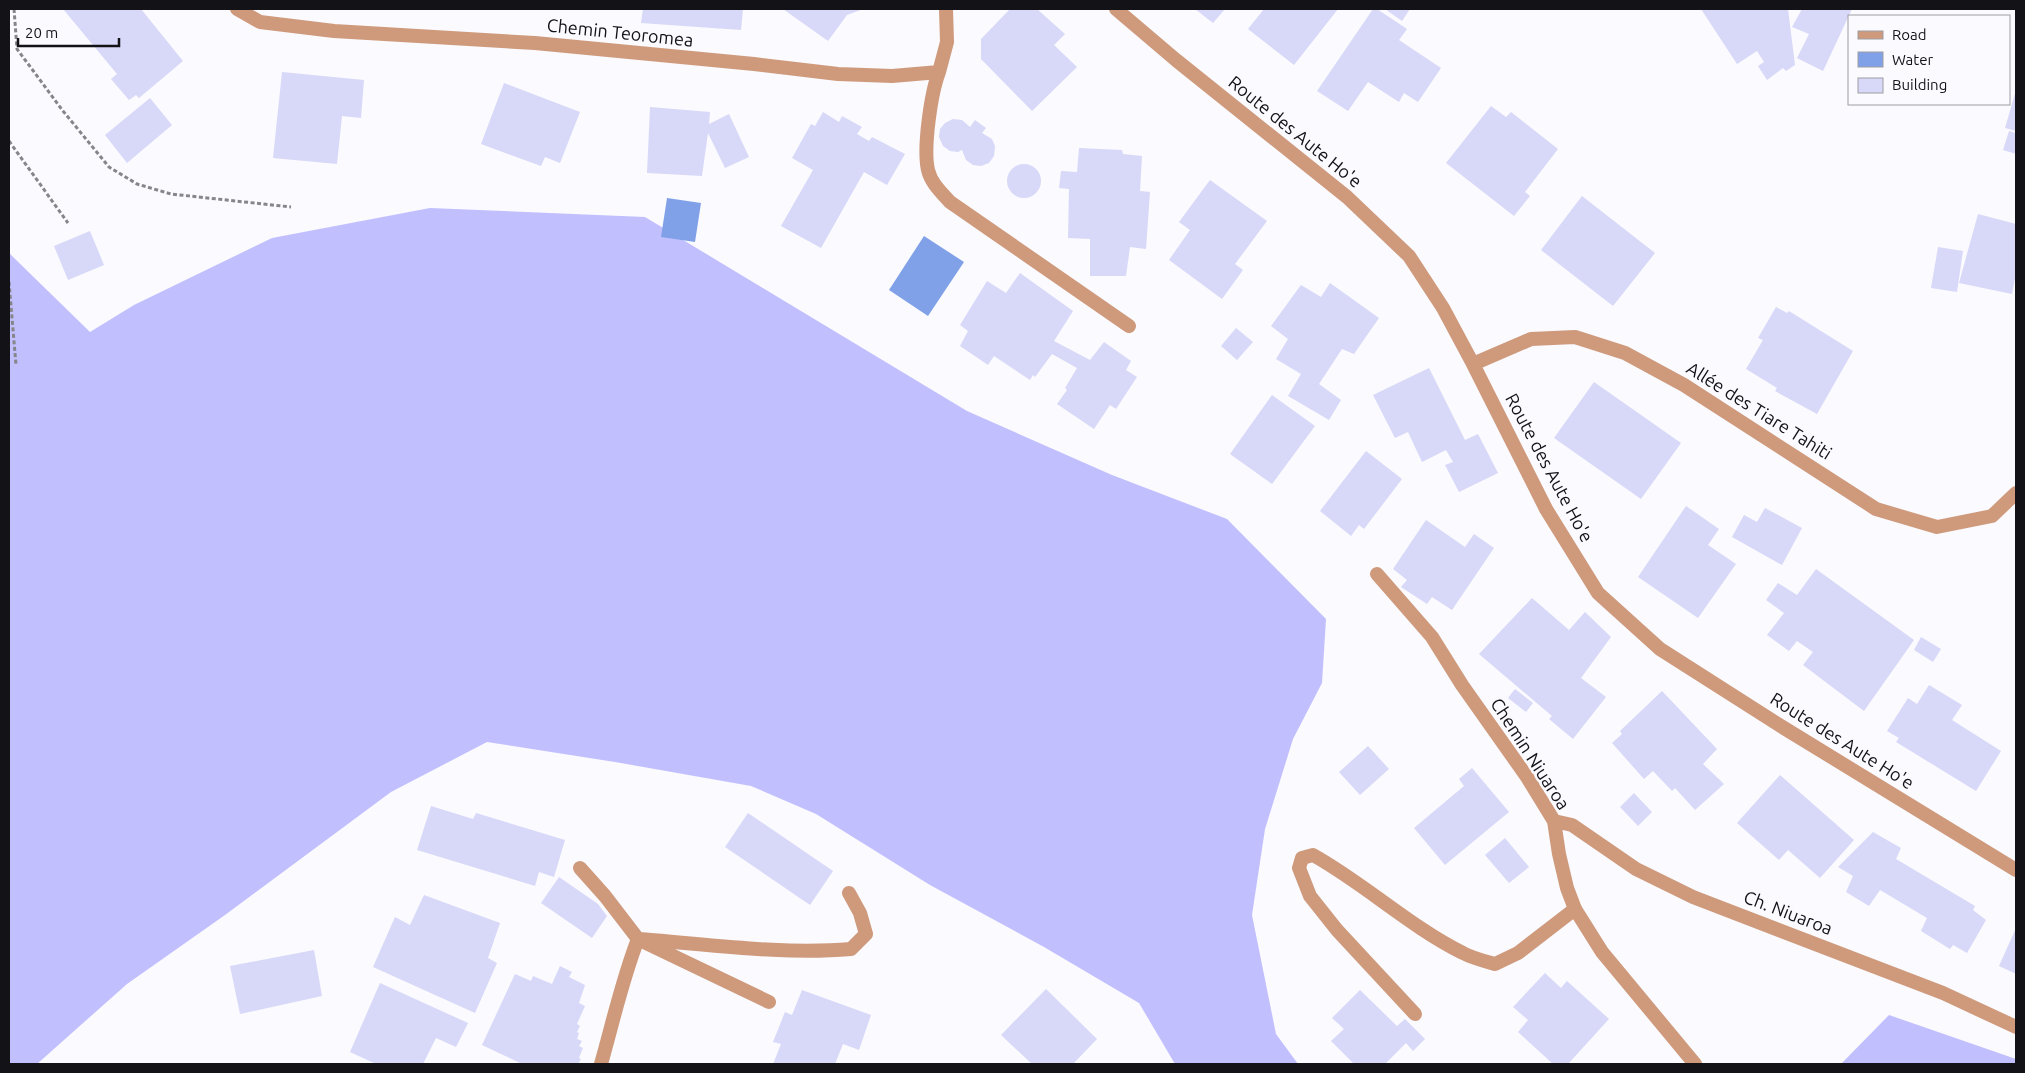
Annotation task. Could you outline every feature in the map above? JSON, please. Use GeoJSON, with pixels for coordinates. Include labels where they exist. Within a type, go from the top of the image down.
{"type":"FeatureCollection","features":[{"type":"Feature","properties":{"kind":"street","name":"Chemin Teoromea"},"geometry":{"type":"LineString","coordinates":[[237,9],[260,22],[334,31],[535,43],[838,74],[892,76],[939,72]]}},
{"type":"Feature","properties":{"kind":"street"},"geometry":{"type":"LineString","coordinates":[[946,9],[946,42],[933,88],[928,149],[928,170],[936,188],[950,202],[1129,326]]}},
{"type":"Feature","properties":{"kind":"street","name":"Route des Aute Ho'e"},"geometry":{"type":"LineString","coordinates":[[1116,9],[1176,60],[1346,197],[1409,256],[1443,308],[1474,364],[1546,510],[1598,593],[1660,649],[1792,733],[2016,870]]}},
{"type":"Feature","properties":{"kind":"street","name":"Allée des Tiare Tahiti"},"geometry":{"type":"LineString","coordinates":[[1474,364],[1531,339],[1575,337],[1625,352],[1684,385],[1876,509],[1937,527],[1992,516],[2016,493]]}},
{"type":"Feature","properties":{"kind":"street","name":"Chemin Niuaroa"},"geometry":{"type":"LineString","coordinates":[[1377,574],[1432,637],[1462,685],[1527,776],[1554,820],[1559,854],[1568,888],[1576,909],[1602,952],[1695,1064]]}},
{"type":"Feature","properties":{"kind":"street","name":"Ch. Niuaroa"},"geometry":{"type":"LineString","coordinates":[[1554,820],[1572,825],[1636,869],[1693,898],[1934,990],[2016,1027]]}},
{"type":"Feature","properties":{"kind":"street"},"geometry":{"type":"LineString","coordinates":[[1415,1014],[1337,930],[1310,896],[1299,868],[1302,858],[1313,855],[1373,894],[1417,926],[1464,954],[1495,964],[1518,953],[1576,909]]}},
{"type":"Feature","properties":{"kind":"street"},"geometry":{"type":"LineString","coordinates":[[580,868],[605,896],[638,940],[769,1002]]}},
{"type":"Feature","properties":{"kind":"street"},"geometry":{"type":"LineString","coordinates":[[638,940],[735,948],[823,952],[851,949],[866,934],[860,913],[849,893]]}},
{"type":"Feature","properties":{"kind":"street"},"geometry":{"type":"LineString","coordinates":[[600,1064],[616,1012],[626,970],[638,940]]}},
{"type":"Feature","properties":{"kind":"path"},"geometry":{"type":"LineString","coordinates":[[14,9],[17,49],[63,111],[109,167],[137,184],[171,194],[291,207]]}},
{"type":"Feature","properties":{"kind":"path"},"geometry":{"type":"LineString","coordinates":[[9,141],[68,223]]}},
{"type":"Feature","properties":{"kind":"path"},"geometry":{"type":"LineString","coordinates":[[9,282],[16,365]]}},
{"type":"Feature","properties":{"kind":"shaded area"},"geometry":{"type":"Polygon","coordinates":[[[430,208],[645,217],[967,411],[1112,475],[1227,519],[1326,619],[1322,683],[1293,739],[1265,829],[1252,915],[1276,1034],[1298,1064],[1175,1064],[1139,1003],[1044,947],[930,885],[816,814],[751,786],[487,742],[391,792],[225,915],[127,984],[37,1064],[9,1064],[9,253],[90,332],[134,305],[272,238],[430,208]]]}},
{"type":"Feature","properties":{"kind":"shaded area"},"geometry":{"type":"Polygon","coordinates":[[[1889,1015],[2016,1059],[2016,1064],[1841,1064],[1889,1015]]]}},
{"type":"Feature","properties":{"kind":"water"},"geometry":{"type":"Polygon","coordinates":[[[667,198],[701,203],[695,242],[661,237],[667,198]]]}},
{"type":"Feature","properties":{"kind":"water"},"geometry":{"type":"Polygon","coordinates":[[[924,236],[964,262],[928,316],[889,290],[924,236]]]}},
{"type":"Feature","properties":{"kind":"building"},"geometry":{"type":"Polygon","coordinates":[[[63,9],[141,9],[183,61],[139,98],[136,95],[129,100],[111,79],[117,74],[63,9]]]}},
{"type":"Feature","properties":{"kind":"building"},"geometry":{"type":"Polygon","coordinates":[[[643,9],[743,9],[741,30],[641,23],[643,9]]]}},
{"type":"Feature","properties":{"kind":"building"},"geometry":{"type":"Polygon","coordinates":[[[783,9],[863,9],[847,15],[828,41],[783,9]]]}},
{"type":"Feature","properties":{"kind":"building"},"geometry":{"type":"Polygon","coordinates":[[[1010,9],[1037,9],[1065,34],[1054,45],[1077,67],[1032,111],[981,59],[981,39],[1010,9]]]}},
{"type":"Feature","properties":{"kind":"building"},"geometry":{"type":"Polygon","coordinates":[[[1195,9],[1225,9],[1213,23],[1195,9]]]}},
{"type":"Feature","properties":{"kind":"building"},"geometry":{"type":"Polygon","coordinates":[[[1264,9],[1338,9],[1294,65],[1248,29],[1264,9]]]}},
{"type":"Feature","properties":{"kind":"building"},"geometry":{"type":"Polygon","coordinates":[[[1373,9],[1377,9],[1407,29],[1399,40],[1441,68],[1418,102],[1404,93],[1399,102],[1368,82],[1348,111],[1317,91],[1373,9]]]}},
{"type":"Feature","properties":{"kind":"building"},"geometry":{"type":"Polygon","coordinates":[[[1385,9],[1410,9],[1402,21],[1385,9]]]}},
{"type":"Feature","properties":{"kind":"building"},"geometry":{"type":"Polygon","coordinates":[[[1701,9],[1788,9],[1795,65],[1786,71],[1783,68],[1767,80],[1758,66],[1764,62],[1757,51],[1737,64],[1701,9]]]}},
{"type":"Feature","properties":{"kind":"building"},"geometry":{"type":"Polygon","coordinates":[[[1802,9],[1852,9],[1823,71],[1797,58],[1809,34],[1792,27],[1802,9]]]}},
{"type":"Feature","properties":{"kind":"building"},"geometry":{"type":"Polygon","coordinates":[[[282,72],[364,80],[361,118],[342,116],[337,164],[273,158],[282,72]]]}},
{"type":"Feature","properties":{"kind":"building"},"geometry":{"type":"Polygon","coordinates":[[[504,83],[580,112],[560,163],[545,157],[541,166],[481,144],[504,83]]]}},
{"type":"Feature","properties":{"kind":"building"},"geometry":{"type":"Polygon","coordinates":[[[2016,90],[2016,131],[2005,128],[2016,90]]]}},
{"type":"Feature","properties":{"kind":"building"},"geometry":{"type":"Polygon","coordinates":[[[150,98],[172,125],[127,163],[105,135],[150,98]]]}},
{"type":"Feature","properties":{"kind":"building"},"geometry":{"type":"Polygon","coordinates":[[[1491,106],[1506,117],[1511,112],[1558,149],[1525,192],[1530,196],[1514,216],[1446,163],[1491,106]]]}},
{"type":"Feature","properties":{"kind":"building"},"geometry":{"type":"Polygon","coordinates":[[[650,107],[710,112],[709,124],[729,114],[749,157],[725,168],[708,133],[702,176],[647,173],[650,107]]]}},
{"type":"Feature","properties":{"kind":"building"},"geometry":{"type":"Polygon","coordinates":[[[823,112],[839,122],[842,116],[862,127],[857,134],[869,141],[872,137],[905,154],[887,185],[864,172],[821,248],[781,226],[813,170],[792,158],[811,124],[815,126],[823,112]]]}},
{"type":"Feature","properties":{"kind":"building"},"geometry":{"type":"Polygon","coordinates":[[[953,119],[962,120],[970,127],[975,120],[986,128],[982,133],[992,139],[995,146],[994,156],[989,163],[981,166],[973,165],[966,160],[962,150],[958,152],[950,151],[943,146],[939,137],[940,129],[945,123],[953,119]]]}},
{"type":"Feature","properties":{"kind":"building"},"geometry":{"type":"Polygon","coordinates":[[[2009,131],[2016,133],[2016,154],[2003,150],[2009,131]]]}},
{"type":"Feature","properties":{"kind":"building"},"geometry":{"type":"Polygon","coordinates":[[[1079,148],[1122,150],[1123,154],[1142,156],[1140,191],[1150,192],[1146,249],[1130,247],[1126,276],[1090,276],[1090,239],[1068,238],[1069,189],[1059,188],[1061,171],[1077,172],[1079,148]]]}},
{"type":"Feature","properties":{"kind":"building"},"geometry":{"type":"Polygon","coordinates":[[[1024,164],[1036,169],[1041,181],[1036,193],[1024,198],[1012,193],[1007,181],[1012,169],[1024,164]]]}},
{"type":"Feature","properties":{"kind":"building"},"geometry":{"type":"Polygon","coordinates":[[[1210,180],[1267,221],[1235,264],[1243,270],[1222,299],[1169,260],[1190,230],[1179,222],[1210,180]]]}},
{"type":"Feature","properties":{"kind":"building"},"geometry":{"type":"Polygon","coordinates":[[[1582,196],[1655,253],[1613,306],[1541,250],[1582,196]]]}},
{"type":"Feature","properties":{"kind":"building"},"geometry":{"type":"Polygon","coordinates":[[[1978,214],[2016,224],[2016,273],[2012,294],[1959,283],[1978,214]]]}},
{"type":"Feature","properties":{"kind":"building"},"geometry":{"type":"Polygon","coordinates":[[[90,231],[104,265],[68,280],[54,246],[90,231]]]}},
{"type":"Feature","properties":{"kind":"building"},"geometry":{"type":"Polygon","coordinates":[[[1938,247],[1963,251],[1957,292],[1931,288],[1938,247]]]}},
{"type":"Feature","properties":{"kind":"building"},"geometry":{"type":"Polygon","coordinates":[[[1020,273],[1073,311],[1054,341],[1090,360],[1104,342],[1131,361],[1126,370],[1137,377],[1116,409],[1110,405],[1094,429],[1057,404],[1067,390],[1065,388],[1077,368],[1052,354],[1035,377],[1033,375],[1030,380],[994,356],[988,365],[960,346],[968,331],[960,325],[987,281],[1006,293],[1020,273]]]}},
{"type":"Feature","properties":{"kind":"building"},"geometry":{"type":"Polygon","coordinates":[[[1330,283],[1379,318],[1354,354],[1342,349],[1319,384],[1341,400],[1329,420],[1288,396],[1301,374],[1276,359],[1288,339],[1271,326],[1301,285],[1321,297],[1330,283]]]}},
{"type":"Feature","properties":{"kind":"building"},"geometry":{"type":"Polygon","coordinates":[[[1776,307],[1787,313],[1789,311],[1853,351],[1817,414],[1775,391],[1777,388],[1746,369],[1763,340],[1758,338],[1776,307]]]}},
{"type":"Feature","properties":{"kind":"building"},"geometry":{"type":"Polygon","coordinates":[[[1236,328],[1253,342],[1237,360],[1221,346],[1236,328]]]}},
{"type":"Feature","properties":{"kind":"building"},"geometry":{"type":"Polygon","coordinates":[[[1429,368],[1465,440],[1478,434],[1498,473],[1459,492],[1445,465],[1453,462],[1446,450],[1422,462],[1408,432],[1395,438],[1373,395],[1429,368]]]}},
{"type":"Feature","properties":{"kind":"building"},"geometry":{"type":"Polygon","coordinates":[[[1594,382],[1681,443],[1641,499],[1554,438],[1594,382]]]}},
{"type":"Feature","properties":{"kind":"building"},"geometry":{"type":"Polygon","coordinates":[[[1272,395],[1315,426],[1272,484],[1230,454],[1272,395]]]}},
{"type":"Feature","properties":{"kind":"building"},"geometry":{"type":"Polygon","coordinates":[[[1366,451],[1402,479],[1364,529],[1359,525],[1351,536],[1320,511],[1366,451]]]}},
{"type":"Feature","properties":{"kind":"building"},"geometry":{"type":"Polygon","coordinates":[[[1686,506],[1719,529],[1708,545],[1736,564],[1698,618],[1638,577],[1686,506]]]}},
{"type":"Feature","properties":{"kind":"building"},"geometry":{"type":"Polygon","coordinates":[[[1765,508],[1802,528],[1782,565],[1732,537],[1744,515],[1757,522],[1765,508]]]}},
{"type":"Feature","properties":{"kind":"building"},"geometry":{"type":"Polygon","coordinates":[[[1426,520],[1465,547],[1474,534],[1494,548],[1452,610],[1432,597],[1427,604],[1401,587],[1407,580],[1393,569],[1426,520]]]}},
{"type":"Feature","properties":{"kind":"building"},"geometry":{"type":"Polygon","coordinates":[[[1816,569],[1914,640],[1864,711],[1803,665],[1813,652],[1797,641],[1789,651],[1767,635],[1784,613],[1766,600],[1778,583],[1797,595],[1816,569]]]}},
{"type":"Feature","properties":{"kind":"building"},"geometry":{"type":"Polygon","coordinates":[[[1532,598],[1569,630],[1585,612],[1611,637],[1581,678],[1606,697],[1573,739],[1549,719],[1552,716],[1479,654],[1532,598]]]}},
{"type":"Feature","properties":{"kind":"building"},"geometry":{"type":"Polygon","coordinates":[[[1921,637],[1941,649],[1933,662],[1914,650],[1921,637]]]}},
{"type":"Feature","properties":{"kind":"building"},"geometry":{"type":"Polygon","coordinates":[[[1929,685],[1962,705],[1952,720],[2001,751],[1976,791],[1896,742],[1899,738],[1887,731],[1908,698],[1917,704],[1929,685]]]}},
{"type":"Feature","properties":{"kind":"building"},"geometry":{"type":"Polygon","coordinates":[[[1515,689],[1533,703],[1526,712],[1508,698],[1515,689]]]}},
{"type":"Feature","properties":{"kind":"building"},"geometry":{"type":"Polygon","coordinates":[[[1662,691],[1717,749],[1703,764],[1724,784],[1695,810],[1675,788],[1672,791],[1653,771],[1644,779],[1612,743],[1622,734],[1620,731],[1662,691]]]}},
{"type":"Feature","properties":{"kind":"building"},"geometry":{"type":"Polygon","coordinates":[[[1368,746],[1389,769],[1360,795],[1339,772],[1368,746]]]}},
{"type":"Feature","properties":{"kind":"building"},"geometry":{"type":"Polygon","coordinates":[[[1472,768],[1509,812],[1445,865],[1414,828],[1464,786],[1459,779],[1472,768]]]}},
{"type":"Feature","properties":{"kind":"building"},"geometry":{"type":"Polygon","coordinates":[[[1780,775],[1854,840],[1820,878],[1788,850],[1779,860],[1737,823],[1780,775]]]}},
{"type":"Feature","properties":{"kind":"building"},"geometry":{"type":"Polygon","coordinates":[[[1634,793],[1652,812],[1638,826],[1620,807],[1634,793]]]}},
{"type":"Feature","properties":{"kind":"building"},"geometry":{"type":"Polygon","coordinates":[[[431,806],[473,819],[476,813],[565,840],[554,877],[539,872],[535,886],[417,850],[431,806]]]}},
{"type":"Feature","properties":{"kind":"building"},"geometry":{"type":"Polygon","coordinates":[[[748,813],[833,871],[810,905],[725,847],[748,813]]]}},
{"type":"Feature","properties":{"kind":"building"},"geometry":{"type":"Polygon","coordinates":[[[1873,832],[1901,848],[1896,859],[1975,906],[1973,910],[1986,920],[1967,953],[1953,945],[1950,949],[1921,931],[1927,918],[1880,890],[1869,906],[1846,892],[1853,876],[1838,867],[1873,832]]]}},
{"type":"Feature","properties":{"kind":"building"},"geometry":{"type":"Polygon","coordinates":[[[1505,838],[1529,867],[1509,883],[1485,855],[1505,838]]]}},
{"type":"Feature","properties":{"kind":"building"},"geometry":{"type":"Polygon","coordinates":[[[559,877],[598,904],[607,916],[592,938],[541,903],[559,877]]]}},
{"type":"Feature","properties":{"kind":"building"},"geometry":{"type":"Polygon","coordinates":[[[424,895],[500,923],[488,958],[497,963],[475,1013],[373,967],[395,917],[410,925],[424,895]]]}},
{"type":"Feature","properties":{"kind":"building"},"geometry":{"type":"Polygon","coordinates":[[[2016,928],[2016,974],[1999,966],[2016,928]]]}},
{"type":"Feature","properties":{"kind":"building"},"geometry":{"type":"Polygon","coordinates":[[[314,950],[322,996],[240,1014],[230,966],[314,950]]]}},
{"type":"Feature","properties":{"kind":"building"},"geometry":{"type":"Polygon","coordinates":[[[560,966],[572,972],[569,977],[585,985],[579,1003],[585,1006],[577,1024],[580,1026],[577,1032],[579,1033],[577,1039],[582,1041],[579,1046],[583,1048],[578,1064],[522,1064],[482,1045],[515,974],[531,981],[533,976],[552,984],[560,966]]]}},
{"type":"Feature","properties":{"kind":"building"},"geometry":{"type":"Polygon","coordinates":[[[1545,973],[1561,988],[1567,981],[1609,1019],[1568,1064],[1553,1064],[1518,1032],[1528,1020],[1513,1007],[1545,973]]]}},
{"type":"Feature","properties":{"kind":"building"},"geometry":{"type":"Polygon","coordinates":[[[380,983],[468,1023],[456,1047],[436,1038],[423,1064],[376,1064],[350,1052],[380,983]]]}},
{"type":"Feature","properties":{"kind":"building"},"geometry":{"type":"Polygon","coordinates":[[[1046,989],[1097,1039],[1073,1064],[1032,1064],[1001,1035],[1046,989]]]}},
{"type":"Feature","properties":{"kind":"building"},"geometry":{"type":"Polygon","coordinates":[[[802,990],[871,1015],[859,1050],[843,1044],[835,1064],[773,1064],[781,1044],[773,1042],[785,1012],[792,1015],[802,990]]]}},
{"type":"Feature","properties":{"kind":"building"},"geometry":{"type":"Polygon","coordinates":[[[1360,990],[1397,1026],[1405,1019],[1425,1039],[1413,1051],[1406,1043],[1385,1064],[1354,1064],[1331,1041],[1344,1029],[1332,1018],[1360,990]]]}}]}
